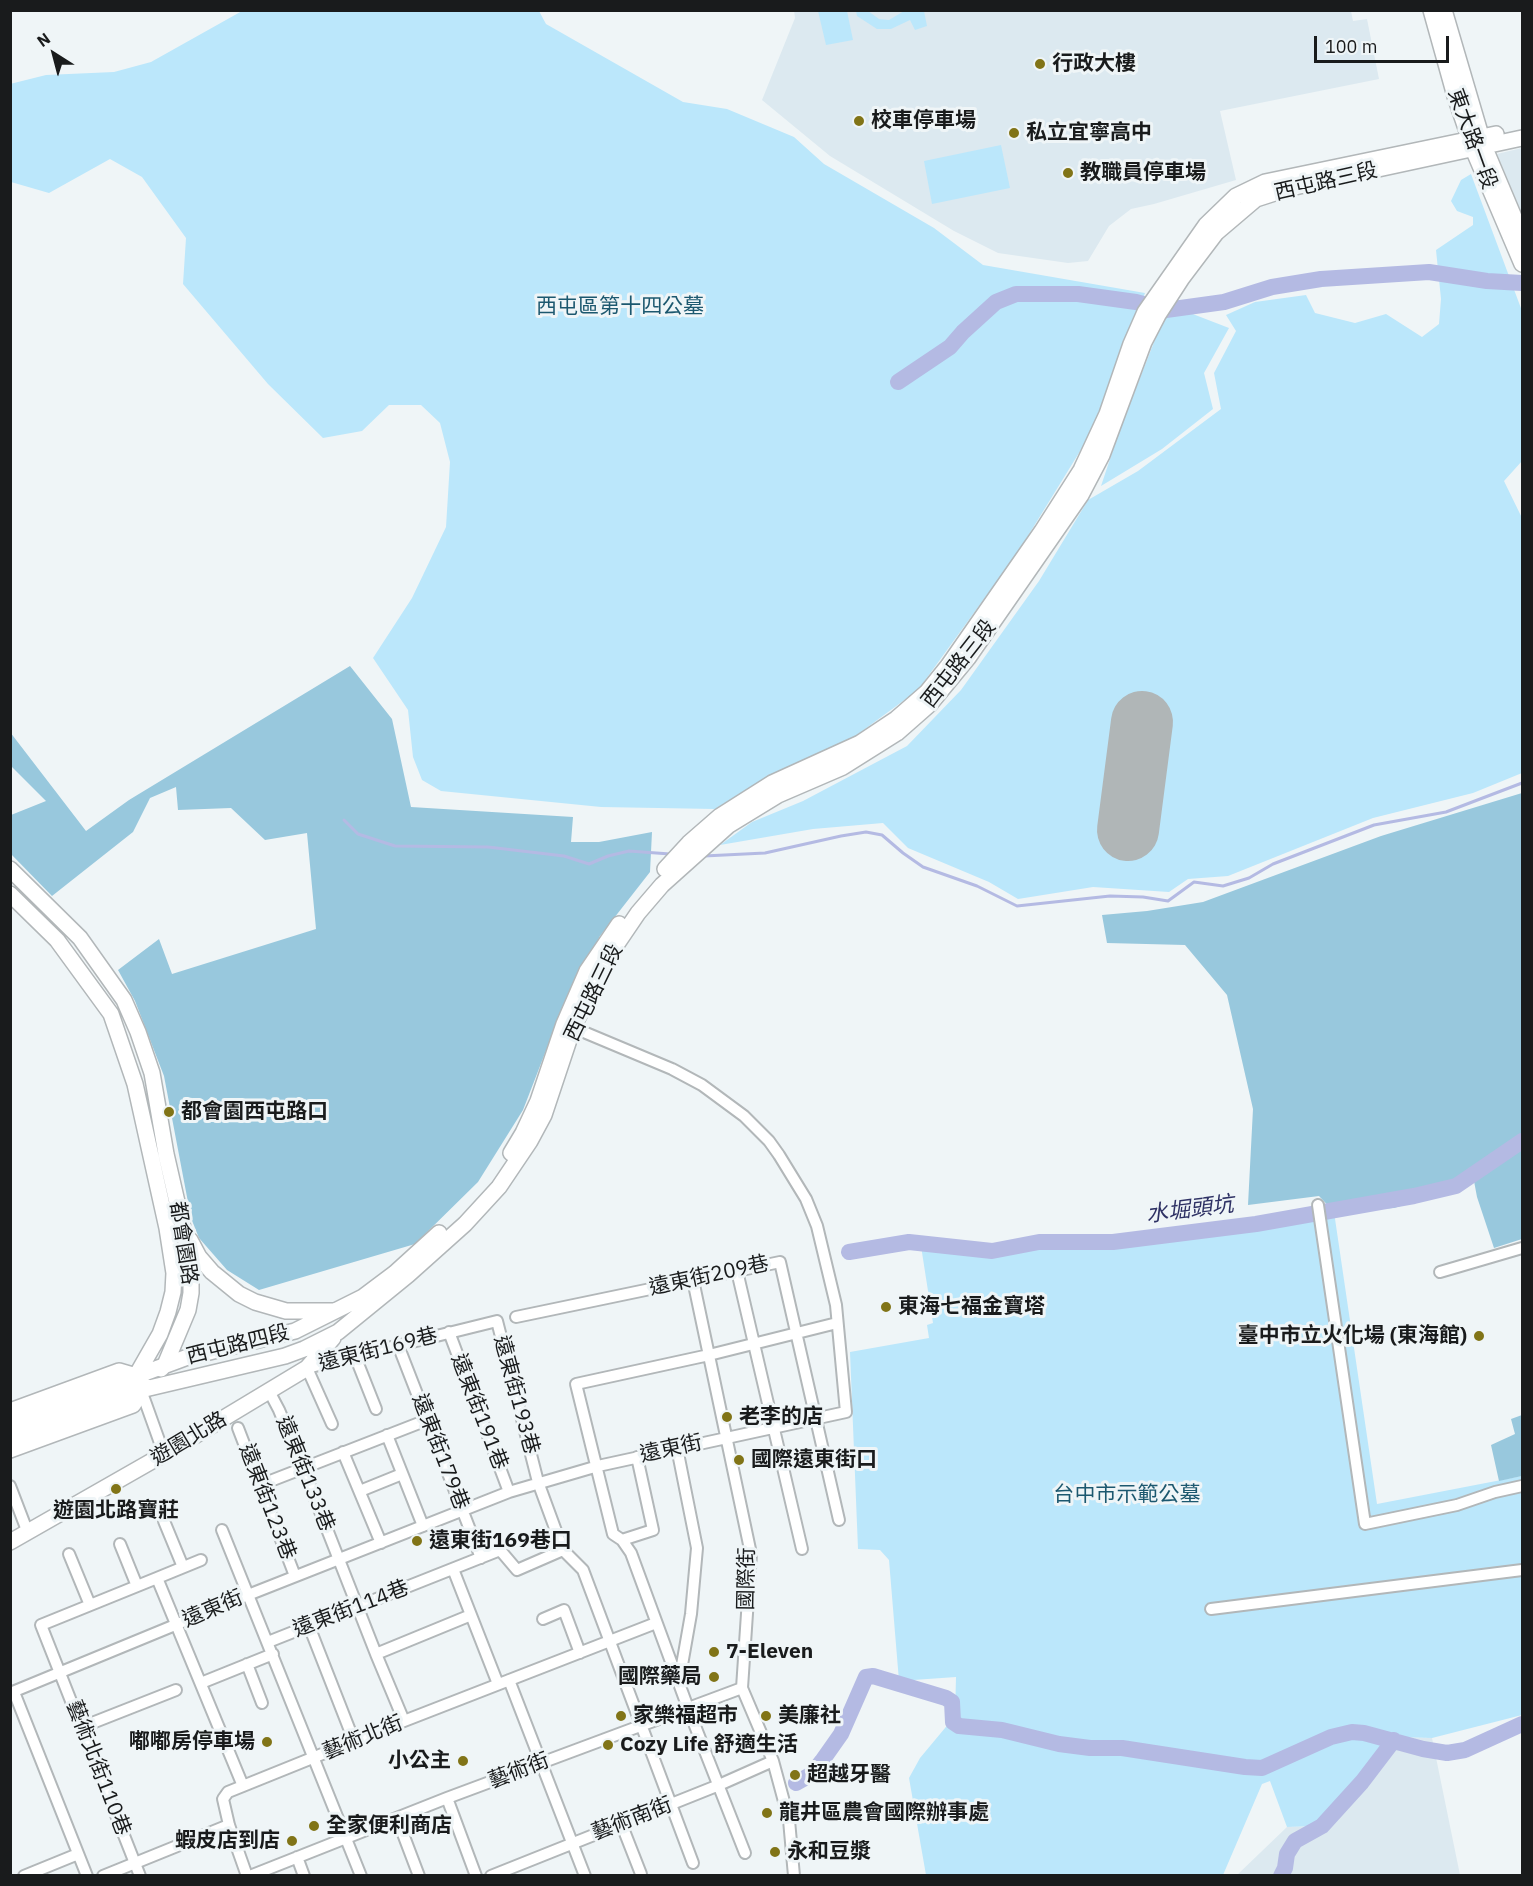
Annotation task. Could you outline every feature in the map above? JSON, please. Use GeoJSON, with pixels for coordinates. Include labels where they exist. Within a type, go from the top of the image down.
{"type":"FeatureCollection","features":[{"type":"Feature","properties":{"kind":"street","name":"東大路一段"},"geometry":{"type":"LineString","coordinates":[[1431,10],[1455,96],[1522,236]]}},
{"type":"Feature","properties":{"kind":"street","name":"東大路一段"},"geometry":{"type":"LineString","coordinates":[[1444,10],[1477,143],[1522,264]]}},
{"type":"Feature","properties":{"kind":"street","name":"西屯路三段"},"geometry":{"type":"LineString","coordinates":[[338,1332],[408,1275],[465,1224],[499,1187],[530,1141],[544,1115],[568,1026],[604,963],[639,913],[680,867],[729,825],[778,795],[843,767],[897,733],[930,705],[969,658],[1081,495],[1102,455],[1144,342],[1180,280],[1216,233],[1256,199],[1290,188],[1477,143],[1522,128]]}},
{"type":"Feature","properties":{"kind":"street","name":"西屯路三段"},"geometry":{"type":"LineString","coordinates":[[338,1311],[363,1297],[395,1273],[464,1211],[489,1185],[523,1133],[533,1112],[568,1026],[587,971],[628,911],[689,843],[720,816],[772,783],[833,756],[869,737],[896,719],[927,692],[948,666],[1042,531],[1081,470],[1107,414],[1131,344],[1145,312],[1206,225],[1236,196],[1265,182],[1477,143],[1522,138]]}},
{"type":"Feature","properties":{"kind":"street","name":"都會園路"},"geometry":{"type":"LineString","coordinates":[[10,869],[80,938],[124,1000],[152,1073],[166,1154],[188,1250],[191,1293],[184,1319],[165,1365]]}},
{"type":"Feature","properties":{"kind":"street","name":"都會園路"},"geometry":{"type":"LineString","coordinates":[[10,894],[57,940],[111,1014],[135,1084],[167,1228],[174,1273],[173,1292],[160,1334],[138,1383]]}},
{"type":"Feature","properties":{"kind":"street","name":"遠東街"},"geometry":{"type":"LineString","coordinates":[[12,1693],[248,1595],[538,1482],[637,1457],[846,1412],[836,1305],[814,1215],[798,1184],[769,1141],[738,1110],[702,1085],[672,1069],[568,1026]]}},
{"type":"Feature","properties":{"kind":"street"},"geometry":{"type":"LineString","coordinates":[[1318,1204],[1365,1524],[1457,1505],[1495,1492],[1522,1486]]}},
{"type":"Feature","properties":{"kind":"street"},"geometry":{"type":"LineString","coordinates":[[183,1224],[200,1257],[218,1278],[239,1294],[268,1307],[286,1311],[338,1311],[338,1332]]}},
{"type":"Feature","properties":{"kind":"street"},"geometry":{"type":"LineString","coordinates":[[1440,1272],[1522,1248]]}},
{"type":"Feature","properties":{"kind":"street","name":"遠東街209巷"},"geometry":{"type":"LineString","coordinates":[[516,1317],[780,1262],[839,1520]]}},
{"type":"Feature","properties":{"kind":"street"},"geometry":{"type":"LineString","coordinates":[[737,1271],[802,1549]]}},
{"type":"Feature","properties":{"kind":"street","name":"國際街"},"geometry":{"type":"LineString","coordinates":[[693,1280],[751,1554],[742,1688],[773,1761],[789,1820],[795,1875]]}},
{"type":"Feature","properties":{"kind":"street","name":"西屯路四段"},"geometry":{"type":"LineString","coordinates":[[10,1436],[138,1383],[165,1365],[218,1349],[295,1331],[338,1311]]}},
{"type":"Feature","properties":{"kind":"street","name":"遠東街193巷"},"geometry":{"type":"LineString","coordinates":[[449,1332],[496,1321],[538,1482]]}},
{"type":"Feature","properties":{"kind":"street"},"geometry":{"type":"LineString","coordinates":[[745,1853],[631,1553],[617,1537],[576,1384],[709,1355],[837,1323]]}},
{"type":"Feature","properties":{"kind":"street","name":"西屯路四段"},"geometry":{"type":"LineString","coordinates":[[10,1423],[138,1383],[169,1384],[295,1352],[338,1332]]}},
{"type":"Feature","properties":{"kind":"street","name":"遊園北路"},"geometry":{"type":"LineString","coordinates":[[10,1542],[166,1453],[307,1368],[338,1332]]}},
{"type":"Feature","properties":{"kind":"street","name":"遠東街169巷"},"geometry":{"type":"LineString","coordinates":[[307,1368],[449,1332]]}},
{"type":"Feature","properties":{"kind":"street","name":"遠東街191巷"},"geometry":{"type":"LineString","coordinates":[[449,1332],[509,1492]]}},
{"type":"Feature","properties":{"kind":"street","name":"遠東街179巷"},"geometry":{"type":"LineString","coordinates":[[398,1345],[481,1558]]}},
{"type":"Feature","properties":{"kind":"street"},"geometry":{"type":"LineString","coordinates":[[355,1356],[376,1409]]}},
{"type":"Feature","properties":{"kind":"street"},"geometry":{"type":"LineString","coordinates":[[248,1363],[275,1364],[280,1370],[281,1377],[269,1391]]}},
{"type":"Feature","properties":{"kind":"street"},"geometry":{"type":"LineString","coordinates":[[307,1368],[332,1424]]}},
{"type":"Feature","properties":{"kind":"street","name":"西屯路四段"},"geometry":{"type":"LineString","coordinates":[[10,1411],[119,1371],[138,1383]]}},
{"type":"Feature","properties":{"kind":"street"},"geometry":{"type":"LineString","coordinates":[[138,1383],[160,1443],[166,1453]]}},
{"type":"Feature","properties":{"kind":"street","name":"西屯路四段"},"geometry":{"type":"LineString","coordinates":[[10,1449],[133,1405],[138,1383]]}},
{"type":"Feature","properties":{"kind":"street","name":"遠東街133巷"},"geometry":{"type":"LineString","coordinates":[[269,1391],[303,1468],[404,1721]]}},
{"type":"Feature","properties":{"kind":"street"},"geometry":{"type":"LineString","coordinates":[[260,1485],[427,1420]]}},
{"type":"Feature","properties":{"kind":"street","name":"遠東街123巷"},"geometry":{"type":"LineString","coordinates":[[238,1428],[296,1576]]}},
{"type":"Feature","properties":{"kind":"street"},"geometry":{"type":"LineString","coordinates":[[387,1435],[423,1526]]}},
{"type":"Feature","properties":{"kind":"street"},"geometry":{"type":"LineString","coordinates":[[674,1671],[682,1665],[691,1614],[697,1548],[677,1448]]}},
{"type":"Feature","properties":{"kind":"street"},"geometry":{"type":"LineString","coordinates":[[343,1452],[381,1543]]}},
{"type":"Feature","properties":{"kind":"street"},"geometry":{"type":"LineString","coordinates":[[617,1537],[653,1530],[637,1457]]}},
{"type":"Feature","properties":{"kind":"street"},"geometry":{"type":"LineString","coordinates":[[360,1491],[402,1474]]}},
{"type":"Feature","properties":{"kind":"street"},"geometry":{"type":"LineString","coordinates":[[538,1482],[563,1550],[583,1570],[693,1863]]}},
{"type":"Feature","properties":{"kind":"street"},"geometry":{"type":"LineString","coordinates":[[10,1486],[28,1533]]}},
{"type":"Feature","properties":{"kind":"street"},"geometry":{"type":"LineString","coordinates":[[164,1521],[183,1567]]}},
{"type":"Feature","properties":{"kind":"street","name":"遠東街114巷"},"geometry":{"type":"LineString","coordinates":[[222,1530],[268,1642],[500,1550],[517,1570],[563,1550]]}},
{"type":"Feature","properties":{"kind":"street"},"geometry":{"type":"LineString","coordinates":[[120,1544],[137,1586]]}},
{"type":"Feature","properties":{"kind":"street"},"geometry":{"type":"LineString","coordinates":[[69,1554],[90,1605],[201,1560]]}},
{"type":"Feature","properties":{"kind":"street"},"geometry":{"type":"LineString","coordinates":[[453,1569],[498,1684]]}},
{"type":"Feature","properties":{"kind":"street"},"geometry":{"type":"LineString","coordinates":[[1210,1609],[1522,1570]]}},
{"type":"Feature","properties":{"kind":"street"},"geometry":{"type":"LineString","coordinates":[[157,1578],[243,1786]]}},
{"type":"Feature","properties":{"kind":"street","name":"藝術北街110巷"},"geometry":{"type":"LineString","coordinates":[[90,1605],[41,1625],[140,1875]]}},
{"type":"Feature","properties":{"kind":"street"},"geometry":{"type":"LineString","coordinates":[[543,1618],[564,1610],[580,1653]]}},
{"type":"Feature","properties":{"kind":"street"},"geometry":{"type":"LineString","coordinates":[[376,1653],[471,1615]]}},
{"type":"Feature","properties":{"kind":"street","name":"藝術北街"},"geometry":{"type":"LineString","coordinates":[[229,1825],[223,1799],[228,1792],[656,1623]]}},
{"type":"Feature","properties":{"kind":"street"},"geometry":{"type":"LineString","coordinates":[[309,1626],[354,1741]]}},
{"type":"Feature","properties":{"kind":"street"},"geometry":{"type":"LineString","coordinates":[[268,1642],[361,1875]]}},
{"type":"Feature","properties":{"kind":"street"},"geometry":{"type":"LineString","coordinates":[[201,1683],[273,1654]]}},
{"type":"Feature","properties":{"kind":"street"},"geometry":{"type":"LineString","coordinates":[[247,1664],[262,1703]]}},
{"type":"Feature","properties":{"kind":"street"},"geometry":{"type":"LineString","coordinates":[[510,1680],[585,1875]]}},
{"type":"Feature","properties":{"kind":"street","name":"藝術街"},"geometry":{"type":"LineString","coordinates":[[249,1875],[742,1688]]}},
{"type":"Feature","properties":{"kind":"street"},"geometry":{"type":"LineString","coordinates":[[82,1727],[176,1690]]}},
{"type":"Feature","properties":{"kind":"street"},"geometry":{"type":"LineString","coordinates":[[12,1693],[87,1875]]}},
{"type":"Feature","properties":{"kind":"street","name":"藝術南街"},"geometry":{"type":"LineString","coordinates":[[491,1875],[719,1785],[773,1761]]}},
{"type":"Feature","properties":{"kind":"street"},"geometry":{"type":"LineString","coordinates":[[447,1798],[476,1875]]}},
{"type":"Feature","properties":{"kind":"street"},"geometry":{"type":"LineString","coordinates":[[397,1818],[419,1875]]}},
{"type":"Feature","properties":{"kind":"street"},"geometry":{"type":"LineString","coordinates":[[621,1823],[641,1874]]}},
{"type":"Feature","properties":{"kind":"street"},"geometry":{"type":"LineString","coordinates":[[103,1875],[229,1825],[249,1875]]}},
{"type":"Feature","properties":{"kind":"street"},"geometry":{"type":"LineString","coordinates":[[24,1875],[78,1854]]}},
{"type":"Feature","properties":{"kind":"street"},"geometry":{"type":"LineString","coordinates":[[297,1857],[304,1875]]}},
{"type":"Feature","properties":{"kind":"shaded area","name":"私立宜寧高中"},"geometry":{"type":"Polygon","coordinates":[[[794,10],[1351,11],[1353,21],[1367,19],[1379,79],[1220,111],[1236,180],[1131,209],[1109,226],[1088,261],[1068,263],[998,253],[954,231],[830,156],[762,100],[795,18],[794,10]]]}},
{"type":"Feature","properties":{"kind":"shaded area"},"geometry":{"type":"Polygon","coordinates":[[[1522,148],[1522,214],[1497,154],[1522,148]]]}},
{"type":"Feature","properties":{"kind":"shaded area"},"geometry":{"type":"Polygon","coordinates":[[[350,666],[392,719],[411,807],[573,817],[571,842],[599,842],[652,832],[650,872],[600,936],[559,1017],[523,1110],[478,1182],[415,1244],[259,1290],[227,1270],[199,1238],[191,1218],[164,1076],[135,1001],[118,970],[159,939],[172,974],[316,929],[307,833],[265,840],[231,808],[178,810],[176,787],[150,798],[133,832],[52,896],[11,854],[11,815],[46,801],[11,766],[10,732],[86,831],[129,800],[350,666]]]}},
{"type":"Feature","properties":{"kind":"shaded area"},"geometry":{"type":"Polygon","coordinates":[[[1522,793],[1522,1239],[1494,1248],[1474,1181],[1451,1191],[1394,1208],[1334,1212],[1319,1196],[1248,1205],[1253,1109],[1227,995],[1185,945],[1107,943],[1102,915],[1203,902],[1381,836],[1522,793]]]}},
{"type":"Feature","properties":{"kind":"shaded area"},"geometry":{"type":"Polygon","coordinates":[[[1522,1415],[1522,1476],[1499,1481],[1491,1445],[1515,1434],[1511,1419],[1522,1415]]]}},
{"type":"Feature","properties":{"kind":"shaded area"},"geometry":{"type":"Polygon","coordinates":[[[1400,1737],[1432,1738],[1460,1875],[1236,1876],[1287,1827],[1314,1826],[1374,1771],[1400,1737]]]}},
{"type":"Feature","properties":{"kind":"green space","name":"西屯區第十四公墓"},"geometry":{"type":"Polygon","coordinates":[[[242,11],[539,11],[546,24],[683,102],[727,109],[794,137],[824,164],[934,228],[983,265],[1145,293],[1090,435],[1018,552],[918,690],[850,740],[757,783],[715,809],[601,807],[441,791],[422,780],[413,757],[408,710],[373,658],[412,598],[446,527],[450,462],[440,423],[421,405],[389,405],[362,431],[323,438],[268,384],[183,284],[186,238],[142,177],[110,159],[49,193],[11,182],[10,84],[46,75],[114,72],[151,62],[242,11]]]}},
{"type":"Feature","properties":{"kind":"green space"},"geometry":{"type":"Polygon","coordinates":[[[818,11],[847,11],[853,40],[826,45],[818,11]]]}},
{"type":"Feature","properties":{"kind":"green space"},"geometry":{"type":"Polygon","coordinates":[[[856,11],[868,11],[879,19],[889,20],[904,11],[924,11],[927,26],[915,30],[910,20],[891,29],[877,29],[857,16],[856,11]]]}},
{"type":"Feature","properties":{"kind":"green space"},"geometry":{"type":"Polygon","coordinates":[[[1001,145],[1010,188],[932,204],[924,161],[1001,145]]]}},
{"type":"Feature","properties":{"kind":"green space"},"geometry":{"type":"Polygon","coordinates":[[[1471,174],[1522,311],[1522,461],[1504,481],[1522,518],[1522,773],[1473,793],[1373,818],[1228,876],[1188,879],[1169,892],[1093,887],[1018,899],[989,882],[908,848],[883,823],[813,829],[720,845],[752,822],[803,801],[907,746],[961,690],[1039,581],[1088,500],[1138,471],[1221,409],[1214,373],[1236,331],[1226,315],[1255,302],[1306,295],[1315,313],[1355,323],[1386,314],[1422,337],[1439,324],[1441,299],[1436,250],[1473,225],[1473,217],[1457,211],[1451,201],[1461,180],[1471,174]]]}},
{"type":"Feature","properties":{"kind":"green space"},"geometry":{"type":"Polygon","coordinates":[[[1172,306],[1229,328],[1204,373],[1213,409],[1162,449],[1101,486],[1120,429],[1156,337],[1172,306]]]}},
{"type":"Feature","properties":{"kind":"green space","name":"台中市示範公墓"},"geometry":{"type":"Polygon","coordinates":[[[1334,1212],[1377,1504],[1522,1476],[1522,1715],[1432,1738],[1400,1737],[1374,1771],[1314,1826],[1287,1827],[1270,1781],[1262,1784],[1223,1875],[926,1875],[909,1778],[920,1758],[955,1716],[956,1677],[899,1681],[889,1560],[880,1550],[858,1549],[850,1352],[929,1338],[927,1325],[933,1323],[921,1246],[993,1254],[1039,1244],[1114,1245],[1257,1226],[1305,1215],[1334,1212]]]}},
{"type":"Feature","properties":{"kind":"waterway"},"geometry":{"type":"LineString","coordinates":[[898,382],[950,347],[996,302],[1016,294],[1078,294],[1136,302],[1166,310],[1224,302],[1272,287],[1321,279],[1429,272],[1487,281],[1522,283]]}},
{"type":"Feature","properties":{"kind":"waterway"},"geometry":{"type":"LineString","coordinates":[[704,856],[765,853],[866,832],[882,835],[923,867],[977,886],[1017,906],[1110,896],[1143,897],[1168,901],[1194,882],[1223,886],[1249,878],[1273,864],[1374,825],[1446,812],[1522,783]]}},
{"type":"Feature","properties":{"kind":"waterway"},"geometry":{"type":"LineString","coordinates":[[344,820],[358,834],[395,846],[488,847],[564,856],[589,864],[629,851],[670,854]]}},
{"type":"Feature","properties":{"kind":"waterway","name":"水堀頭坑"},"geometry":{"type":"LineString","coordinates":[[849,1252],[909,1242],[992,1251],[1039,1242],[1113,1242],[1256,1224],[1414,1196],[1456,1186],[1522,1141]]}},
{"type":"Feature","properties":{"kind":"waterway"},"geometry":{"type":"LineString","coordinates":[[796,1783],[812,1774],[822,1761],[841,1734],[866,1677],[873,1676],[946,1698],[952,1702],[953,1722],[959,1726],[1002,1730],[1059,1744],[1090,1748],[1122,1748],[1245,1767],[1262,1768],[1331,1737],[1352,1732],[1447,1753],[1465,1750],[1522,1724]]}},
{"type":"Feature","properties":{"kind":"waterway"},"geometry":{"type":"LineString","coordinates":[[1281,1876],[1287,1854],[1295,1841],[1322,1826],[1362,1782],[1394,1740]]}},
{"type":"Feature","properties":{"kind":"runway"},"geometry":{"type":"LineString","coordinates":[[1128,830],[1142,722]]}},
{"type":"Feature","properties":{"kind":"place","name":"行政大樓"},"geometry":{"type":"Point","coordinates":[1040,64]}},
{"type":"Feature","properties":{"kind":"place","name":"校車停車場"},"geometry":{"type":"Point","coordinates":[859,121]}},
{"type":"Feature","properties":{"kind":"place","name":"私立宜寧高中"},"geometry":{"type":"Point","coordinates":[1014,133]}},
{"type":"Feature","properties":{"kind":"place","name":"教職員停車場"},"geometry":{"type":"Point","coordinates":[1068,173]}},
{"type":"Feature","properties":{"kind":"place","name":"都會園西屯路口"},"geometry":{"type":"Point","coordinates":[169,1112]}},
{"type":"Feature","properties":{"kind":"place","name":"東海七福金寶塔"},"geometry":{"type":"Point","coordinates":[886,1307]}},
{"type":"Feature","properties":{"kind":"place","name":"臺中市立火化場 (東海館)"},"geometry":{"type":"Point","coordinates":[1479,1336]}},
{"type":"Feature","properties":{"kind":"place","name":"老李的店"},"geometry":{"type":"Point","coordinates":[727,1417]}},
{"type":"Feature","properties":{"kind":"place","name":"國際遠東街口"},"geometry":{"type":"Point","coordinates":[739,1460]}},
{"type":"Feature","properties":{"kind":"place","name":"遊園北路寶莊"},"geometry":{"type":"Point","coordinates":[116,1489]}},
{"type":"Feature","properties":{"kind":"place","name":"遠東街169巷口"},"geometry":{"type":"Point","coordinates":[417,1541]}},
{"type":"Feature","properties":{"kind":"place","name":"7-Eleven"},"geometry":{"type":"Point","coordinates":[714,1652]}},
{"type":"Feature","properties":{"kind":"place","name":"國際藥局"},"geometry":{"type":"Point","coordinates":[714,1677]}},
{"type":"Feature","properties":{"kind":"place","name":"家樂福超市"},"geometry":{"type":"Point","coordinates":[621,1716]}},
{"type":"Feature","properties":{"kind":"place","name":"美廉社"},"geometry":{"type":"Point","coordinates":[766,1716]}},
{"type":"Feature","properties":{"kind":"place","name":"嘟嘟房停車場"},"geometry":{"type":"Point","coordinates":[267,1742]}},
{"type":"Feature","properties":{"kind":"place","name":"Cozy Life 舒適生活"},"geometry":{"type":"Point","coordinates":[608,1745]}},
{"type":"Feature","properties":{"kind":"place","name":"小公主"},"geometry":{"type":"Point","coordinates":[463,1761]}},
{"type":"Feature","properties":{"kind":"place","name":"超越牙醫"},"geometry":{"type":"Point","coordinates":[795,1775]}},
{"type":"Feature","properties":{"kind":"place","name":"龍井區農會國際辦事處"},"geometry":{"type":"Point","coordinates":[767,1813]}},
{"type":"Feature","properties":{"kind":"place","name":"全家便利商店"},"geometry":{"type":"Point","coordinates":[314,1826]}},
{"type":"Feature","properties":{"kind":"place","name":"蝦皮店到店"},"geometry":{"type":"Point","coordinates":[292,1841]}},
{"type":"Feature","properties":{"kind":"place","name":"永和豆漿"},"geometry":{"type":"Point","coordinates":[775,1852]}}]}
